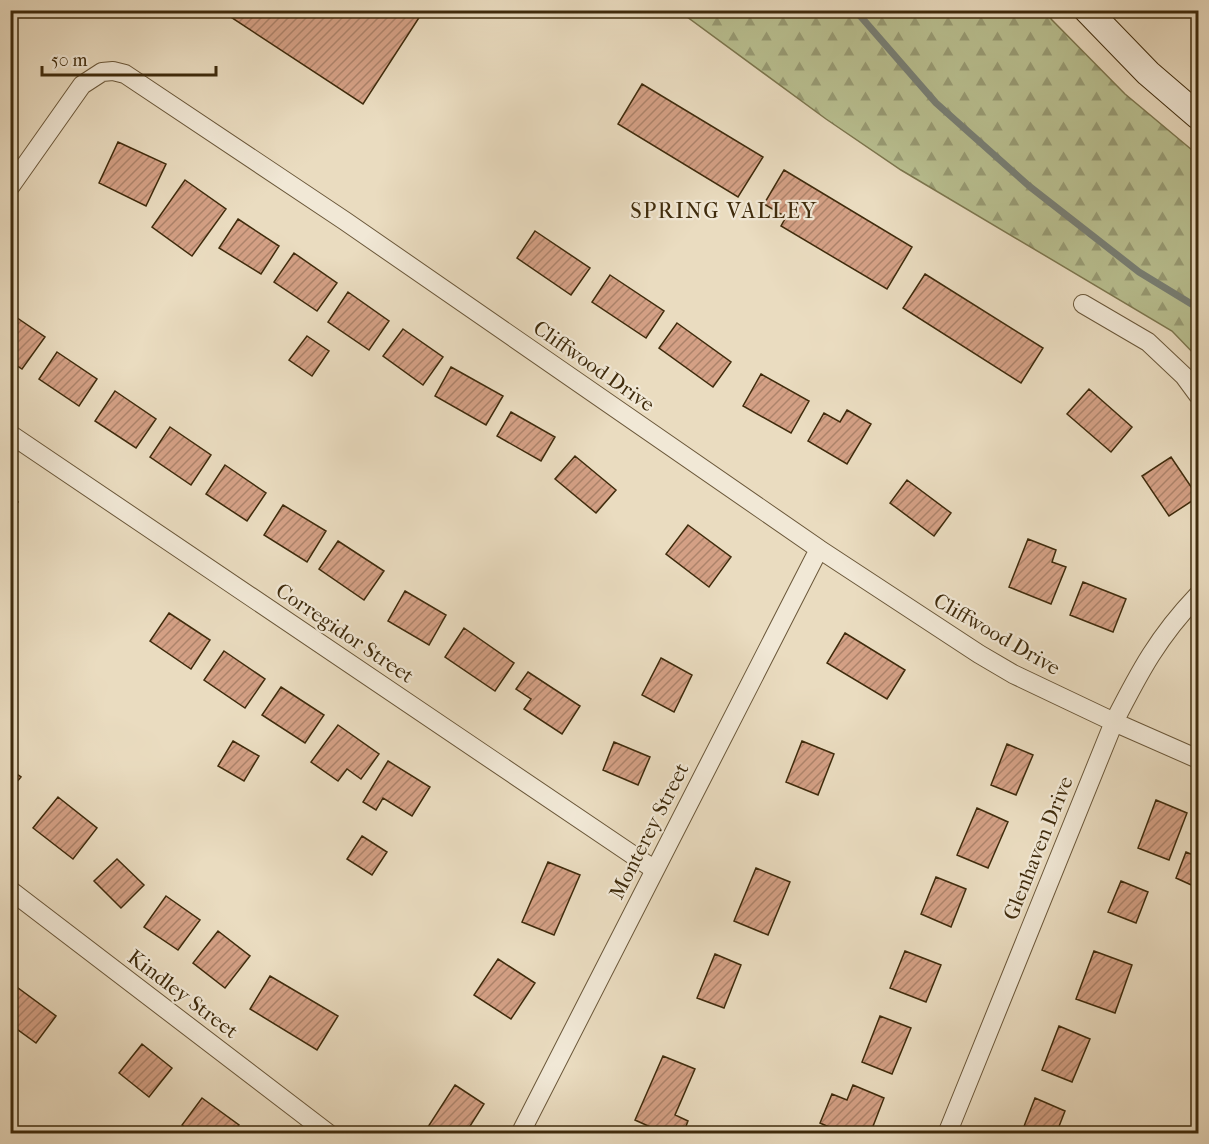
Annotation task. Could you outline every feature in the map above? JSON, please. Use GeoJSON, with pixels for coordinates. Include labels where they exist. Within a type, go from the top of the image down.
{"type":"FeatureCollection","features":[{"type":"Feature","properties":{"kind":"street"},"geometry":{"type":"LineString","coordinates":[[1087,10],[1148,73],[1198,116]]}},
{"type":"Feature","properties":{"kind":"street","name":"Cliffwood Drive"},"geometry":{"type":"LineString","coordinates":[[10,187],[82,85],[102,72],[113,71],[125,74],[345,221],[819,549],[996,664],[1114,722],[1198,759]]}},
{"type":"Feature","properties":{"kind":"street"},"geometry":{"type":"LineString","coordinates":[[1083,304],[1148,342],[1184,376],[1198,395]]}},
{"type":"Feature","properties":{"kind":"street","name":"Corregidor Street"},"geometry":{"type":"LineString","coordinates":[[10,434],[655,870]]}},
{"type":"Feature","properties":{"kind":"street","name":"Monterey Street"},"geometry":{"type":"LineString","coordinates":[[520,1134],[819,549]]}},
{"type":"Feature","properties":{"kind":"street","name":"Glenhaven Drive"},"geometry":{"type":"LineString","coordinates":[[947,1134],[1114,722],[1141,668],[1160,638],[1198,595]]}},
{"type":"Feature","properties":{"kind":"street","name":"Kindley Street"},"geometry":{"type":"LineString","coordinates":[[10,890],[329,1134]]}},
{"type":"Feature","properties":{"kind":"green space"},"geometry":{"type":"Polygon","coordinates":[[[679,11],[1045,11],[1125,94],[1198,155],[1198,358],[1172,331],[901,170],[826,119],[679,11]]]}},
{"type":"Feature","properties":{"kind":"building"},"geometry":{"type":"Polygon","coordinates":[[[220,10],[424,10],[363,104],[220,10]]]}},
{"type":"Feature","properties":{"kind":"building"},"geometry":{"type":"Polygon","coordinates":[[[642,84],[763,157],[738,197],[618,124],[642,84]]]}},
{"type":"Feature","properties":{"kind":"building"},"geometry":{"type":"Polygon","coordinates":[[[118,142],[166,164],[146,206],[99,183],[118,142]]]}},
{"type":"Feature","properties":{"kind":"building"},"geometry":{"type":"Polygon","coordinates":[[[784,170],[912,247],[887,289],[781,226],[786,217],[764,204],[784,170]]]}},
{"type":"Feature","properties":{"kind":"building"},"geometry":{"type":"Polygon","coordinates":[[[185,180],[226,209],[192,256],[152,227],[185,180]]]}},
{"type":"Feature","properties":{"kind":"building"},"geometry":{"type":"Polygon","coordinates":[[[238,219],[279,246],[261,274],[219,248],[238,219]]]}},
{"type":"Feature","properties":{"kind":"building"},"geometry":{"type":"Polygon","coordinates":[[[535,231],[590,268],[571,295],[517,258],[535,231]]]}},
{"type":"Feature","properties":{"kind":"building"},"geometry":{"type":"Polygon","coordinates":[[[294,253],[337,283],[317,311],[274,282],[294,253]]]}},
{"type":"Feature","properties":{"kind":"building"},"geometry":{"type":"Polygon","coordinates":[[[925,274],[1043,348],[1021,383],[903,308],[925,274]]]}},
{"type":"Feature","properties":{"kind":"building"},"geometry":{"type":"Polygon","coordinates":[[[610,275],[664,311],[646,338],[592,302],[610,275]]]}},
{"type":"Feature","properties":{"kind":"building"},"geometry":{"type":"Polygon","coordinates":[[[348,292],[389,321],[369,350],[328,322],[348,292]]]}},
{"type":"Feature","properties":{"kind":"building"},"geometry":{"type":"Polygon","coordinates":[[[10,313],[45,337],[22,369],[10,361],[10,313]]]}},
{"type":"Feature","properties":{"kind":"building"},"geometry":{"type":"Polygon","coordinates":[[[677,323],[731,362],[713,387],[659,348],[677,323]]]}},
{"type":"Feature","properties":{"kind":"building"},"geometry":{"type":"Polygon","coordinates":[[[403,329],[443,357],[423,385],[383,356],[403,329]]]}},
{"type":"Feature","properties":{"kind":"building"},"geometry":{"type":"Polygon","coordinates":[[[307,336],[329,351],[312,376],[289,360],[307,336]]]}},
{"type":"Feature","properties":{"kind":"building"},"geometry":{"type":"Polygon","coordinates":[[[57,352],[97,379],[79,406],[39,379],[57,352]]]}},
{"type":"Feature","properties":{"kind":"building"},"geometry":{"type":"Polygon","coordinates":[[[451,367],[503,396],[486,425],[435,396],[451,367]]]}},
{"type":"Feature","properties":{"kind":"building"},"geometry":{"type":"Polygon","coordinates":[[[761,374],[809,401],[791,433],[743,406],[761,374]]]}},
{"type":"Feature","properties":{"kind":"building"},"geometry":{"type":"Polygon","coordinates":[[[1089,389],[1132,427],[1111,452],[1067,414],[1089,389]]]}},
{"type":"Feature","properties":{"kind":"building"},"geometry":{"type":"Polygon","coordinates":[[[115,391],[156,419],[136,448],[95,421],[115,391]]]}},
{"type":"Feature","properties":{"kind":"building"},"geometry":{"type":"Polygon","coordinates":[[[847,410],[871,424],[847,464],[808,441],[824,413],[840,422],[847,410]]]}},
{"type":"Feature","properties":{"kind":"building"},"geometry":{"type":"Polygon","coordinates":[[[511,412],[555,437],[541,461],[497,436],[511,412]]]}},
{"type":"Feature","properties":{"kind":"building"},"geometry":{"type":"Polygon","coordinates":[[[170,427],[211,455],[191,485],[150,457],[170,427]]]}},
{"type":"Feature","properties":{"kind":"building"},"geometry":{"type":"Polygon","coordinates":[[[575,456],[616,490],[596,513],[555,479],[575,456]]]}},
{"type":"Feature","properties":{"kind":"building"},"geometry":{"type":"Polygon","coordinates":[[[1171,457],[1198,497],[1169,516],[1142,476],[1171,457]]]}},
{"type":"Feature","properties":{"kind":"building"},"geometry":{"type":"Polygon","coordinates":[[[225,465],[266,493],[247,521],[206,494],[225,465]]]}},
{"type":"Feature","properties":{"kind":"building"},"geometry":{"type":"Polygon","coordinates":[[[907,480],[951,513],[934,536],[890,503],[907,480]]]}},
{"type":"Feature","properties":{"kind":"building"},"geometry":{"type":"Polygon","coordinates":[[[10,497],[18,502],[10,514],[10,497]]]}},
{"type":"Feature","properties":{"kind":"building"},"geometry":{"type":"Polygon","coordinates":[[[283,505],[326,531],[307,562],[264,535],[283,505]]]}},
{"type":"Feature","properties":{"kind":"building"},"geometry":{"type":"Polygon","coordinates":[[[688,525],[731,557],[709,587],[666,554],[688,525]]]}},
{"type":"Feature","properties":{"kind":"building"},"geometry":{"type":"Polygon","coordinates":[[[1028,539],[1056,550],[1052,562],[1066,567],[1051,604],[1009,587],[1028,539]]]}},
{"type":"Feature","properties":{"kind":"building"},"geometry":{"type":"Polygon","coordinates":[[[338,541],[384,571],[364,600],[319,569],[338,541]]]}},
{"type":"Feature","properties":{"kind":"building"},"geometry":{"type":"Polygon","coordinates":[[[1083,582],[1126,599],[1113,632],[1070,615],[1083,582]]]}},
{"type":"Feature","properties":{"kind":"building"},"geometry":{"type":"Polygon","coordinates":[[[405,591],[446,615],[429,645],[388,621],[405,591]]]}},
{"type":"Feature","properties":{"kind":"building"},"geometry":{"type":"Polygon","coordinates":[[[169,613],[210,640],[191,669],[150,641],[169,613]]]}},
{"type":"Feature","properties":{"kind":"building"},"geometry":{"type":"Polygon","coordinates":[[[464,628],[514,663],[495,691],[445,657],[464,628]]]}},
{"type":"Feature","properties":{"kind":"building"},"geometry":{"type":"Polygon","coordinates":[[[845,633],[905,670],[887,699],[827,663],[845,633]]]}},
{"type":"Feature","properties":{"kind":"building"},"geometry":{"type":"Polygon","coordinates":[[[224,651],[265,679],[245,708],[204,680],[224,651]]]}},
{"type":"Feature","properties":{"kind":"building"},"geometry":{"type":"Polygon","coordinates":[[[661,658],[692,675],[674,712],[642,695],[661,658]]]}},
{"type":"Feature","properties":{"kind":"building"},"geometry":{"type":"Polygon","coordinates":[[[528,672],[580,706],[562,734],[524,709],[531,699],[516,689],[528,672]]]}},
{"type":"Feature","properties":{"kind":"building"},"geometry":{"type":"Polygon","coordinates":[[[281,687],[324,715],[305,743],[262,715],[281,687]]]}},
{"type":"Feature","properties":{"kind":"building"},"geometry":{"type":"Polygon","coordinates":[[[338,725],[379,754],[361,779],[347,769],[338,781],[311,762],[338,725]]]}},
{"type":"Feature","properties":{"kind":"building"},"geometry":{"type":"Polygon","coordinates":[[[233,741],[259,756],[244,781],[218,766],[233,741]]]}},
{"type":"Feature","properties":{"kind":"building"},"geometry":{"type":"Polygon","coordinates":[[[802,741],[834,754],[818,795],[786,782],[802,741]]]}},
{"type":"Feature","properties":{"kind":"building"},"geometry":{"type":"Polygon","coordinates":[[[614,742],[650,757],[638,785],[603,770],[614,742]]]}},
{"type":"Feature","properties":{"kind":"building"},"geometry":{"type":"Polygon","coordinates":[[[1007,744],[1033,755],[1016,795],[991,785],[1007,744]]]}},
{"type":"Feature","properties":{"kind":"building"},"geometry":{"type":"Polygon","coordinates":[[[388,761],[430,787],[412,816],[383,798],[376,810],[363,802],[388,761]]]}},
{"type":"Feature","properties":{"kind":"building"},"geometry":{"type":"Polygon","coordinates":[[[10,769],[21,777],[10,790],[10,769]]]}},
{"type":"Feature","properties":{"kind":"building"},"geometry":{"type":"Polygon","coordinates":[[[58,797],[97,828],[73,859],[33,828],[58,797]]]}},
{"type":"Feature","properties":{"kind":"building"},"geometry":{"type":"Polygon","coordinates":[[[1156,800],[1187,813],[1169,860],[1138,848],[1156,800]]]}},
{"type":"Feature","properties":{"kind":"building"},"geometry":{"type":"Polygon","coordinates":[[[977,808],[1008,822],[988,868],[957,855],[977,808]]]}},
{"type":"Feature","properties":{"kind":"building"},"geometry":{"type":"Polygon","coordinates":[[[362,836],[387,852],[372,875],[347,859],[362,836]]]}},
{"type":"Feature","properties":{"kind":"building"},"geometry":{"type":"Polygon","coordinates":[[[1186,852],[1198,857],[1198,888],[1176,878],[1186,852]]]}},
{"type":"Feature","properties":{"kind":"building"},"geometry":{"type":"Polygon","coordinates":[[[117,859],[144,885],[121,908],[94,881],[117,859]]]}},
{"type":"Feature","properties":{"kind":"building"},"geometry":{"type":"Polygon","coordinates":[[[548,862],[580,875],[554,935],[522,922],[548,862]]]}},
{"type":"Feature","properties":{"kind":"building"},"geometry":{"type":"Polygon","coordinates":[[[756,868],[790,882],[768,935],[734,921],[756,868]]]}},
{"type":"Feature","properties":{"kind":"building"},"geometry":{"type":"Polygon","coordinates":[[[936,877],[966,889],[951,927],[921,914],[936,877]]]}},
{"type":"Feature","properties":{"kind":"building"},"geometry":{"type":"Polygon","coordinates":[[[1121,881],[1148,892],[1136,923],[1108,912],[1121,881]]]}},
{"type":"Feature","properties":{"kind":"building"},"geometry":{"type":"Polygon","coordinates":[[[166,896],[200,920],[178,950],[144,927],[166,896]]]}},
{"type":"Feature","properties":{"kind":"building"},"geometry":{"type":"Polygon","coordinates":[[[218,931],[250,956],[225,988],[193,963],[218,931]]]}},
{"type":"Feature","properties":{"kind":"building"},"geometry":{"type":"Polygon","coordinates":[[[905,951],[941,965],[926,1002],[890,988],[905,951]]]}},
{"type":"Feature","properties":{"kind":"building"},"geometry":{"type":"Polygon","coordinates":[[[1094,951],[1132,965],[1115,1013],[1076,999],[1094,951]]]}},
{"type":"Feature","properties":{"kind":"building"},"geometry":{"type":"Polygon","coordinates":[[[715,954],[741,965],[724,1008],[697,998],[715,954]]]}},
{"type":"Feature","properties":{"kind":"building"},"geometry":{"type":"Polygon","coordinates":[[[498,959],[535,983],[511,1019],[474,995],[498,959]]]}},
{"type":"Feature","properties":{"kind":"building"},"geometry":{"type":"Polygon","coordinates":[[[270,976],[338,1016],[317,1050],[250,1009],[270,976]]]}},
{"type":"Feature","properties":{"kind":"building"},"geometry":{"type":"Polygon","coordinates":[[[10,982],[56,1016],[36,1043],[10,1024],[10,982]]]}},
{"type":"Feature","properties":{"kind":"building"},"geometry":{"type":"Polygon","coordinates":[[[880,1016],[911,1028],[892,1074],[862,1062],[880,1016]]]}},
{"type":"Feature","properties":{"kind":"building"},"geometry":{"type":"Polygon","coordinates":[[[1059,1026],[1090,1039],[1072,1082],[1042,1070],[1059,1026]]]}},
{"type":"Feature","properties":{"kind":"building"},"geometry":{"type":"Polygon","coordinates":[[[142,1044],[172,1068],[149,1097],[119,1073],[142,1044]]]}},
{"type":"Feature","properties":{"kind":"building"},"geometry":{"type":"Polygon","coordinates":[[[663,1056],[695,1069],[675,1115],[688,1121],[683,1134],[666,1134],[635,1120],[663,1056]]]}},
{"type":"Feature","properties":{"kind":"building"},"geometry":{"type":"Polygon","coordinates":[[[455,1085],[484,1104],[465,1134],[432,1134],[426,1130],[455,1085]]]}},
{"type":"Feature","properties":{"kind":"building"},"geometry":{"type":"Polygon","coordinates":[[[853,1085],[884,1098],[870,1134],[845,1134],[820,1123],[832,1094],[847,1100],[853,1085]]]}},
{"type":"Feature","properties":{"kind":"building"},"geometry":{"type":"Polygon","coordinates":[[[202,1098],[239,1125],[233,1134],[194,1134],[182,1125],[202,1098]]]}},
{"type":"Feature","properties":{"kind":"building"},"geometry":{"type":"Polygon","coordinates":[[[1035,1098],[1065,1111],[1056,1134],[1021,1134],[1035,1098]]]}},
{"type":"Feature","properties":{"kind":"waterway"},"geometry":{"type":"LineString","coordinates":[[855,10],[936,103],[1029,186],[1139,272],[1198,308]]}},
{"type":"Feature","properties":{"kind":"district","name":"SPRING VALLEY"},"geometry":{"type":"Point","coordinates":[724,210]}}]}
